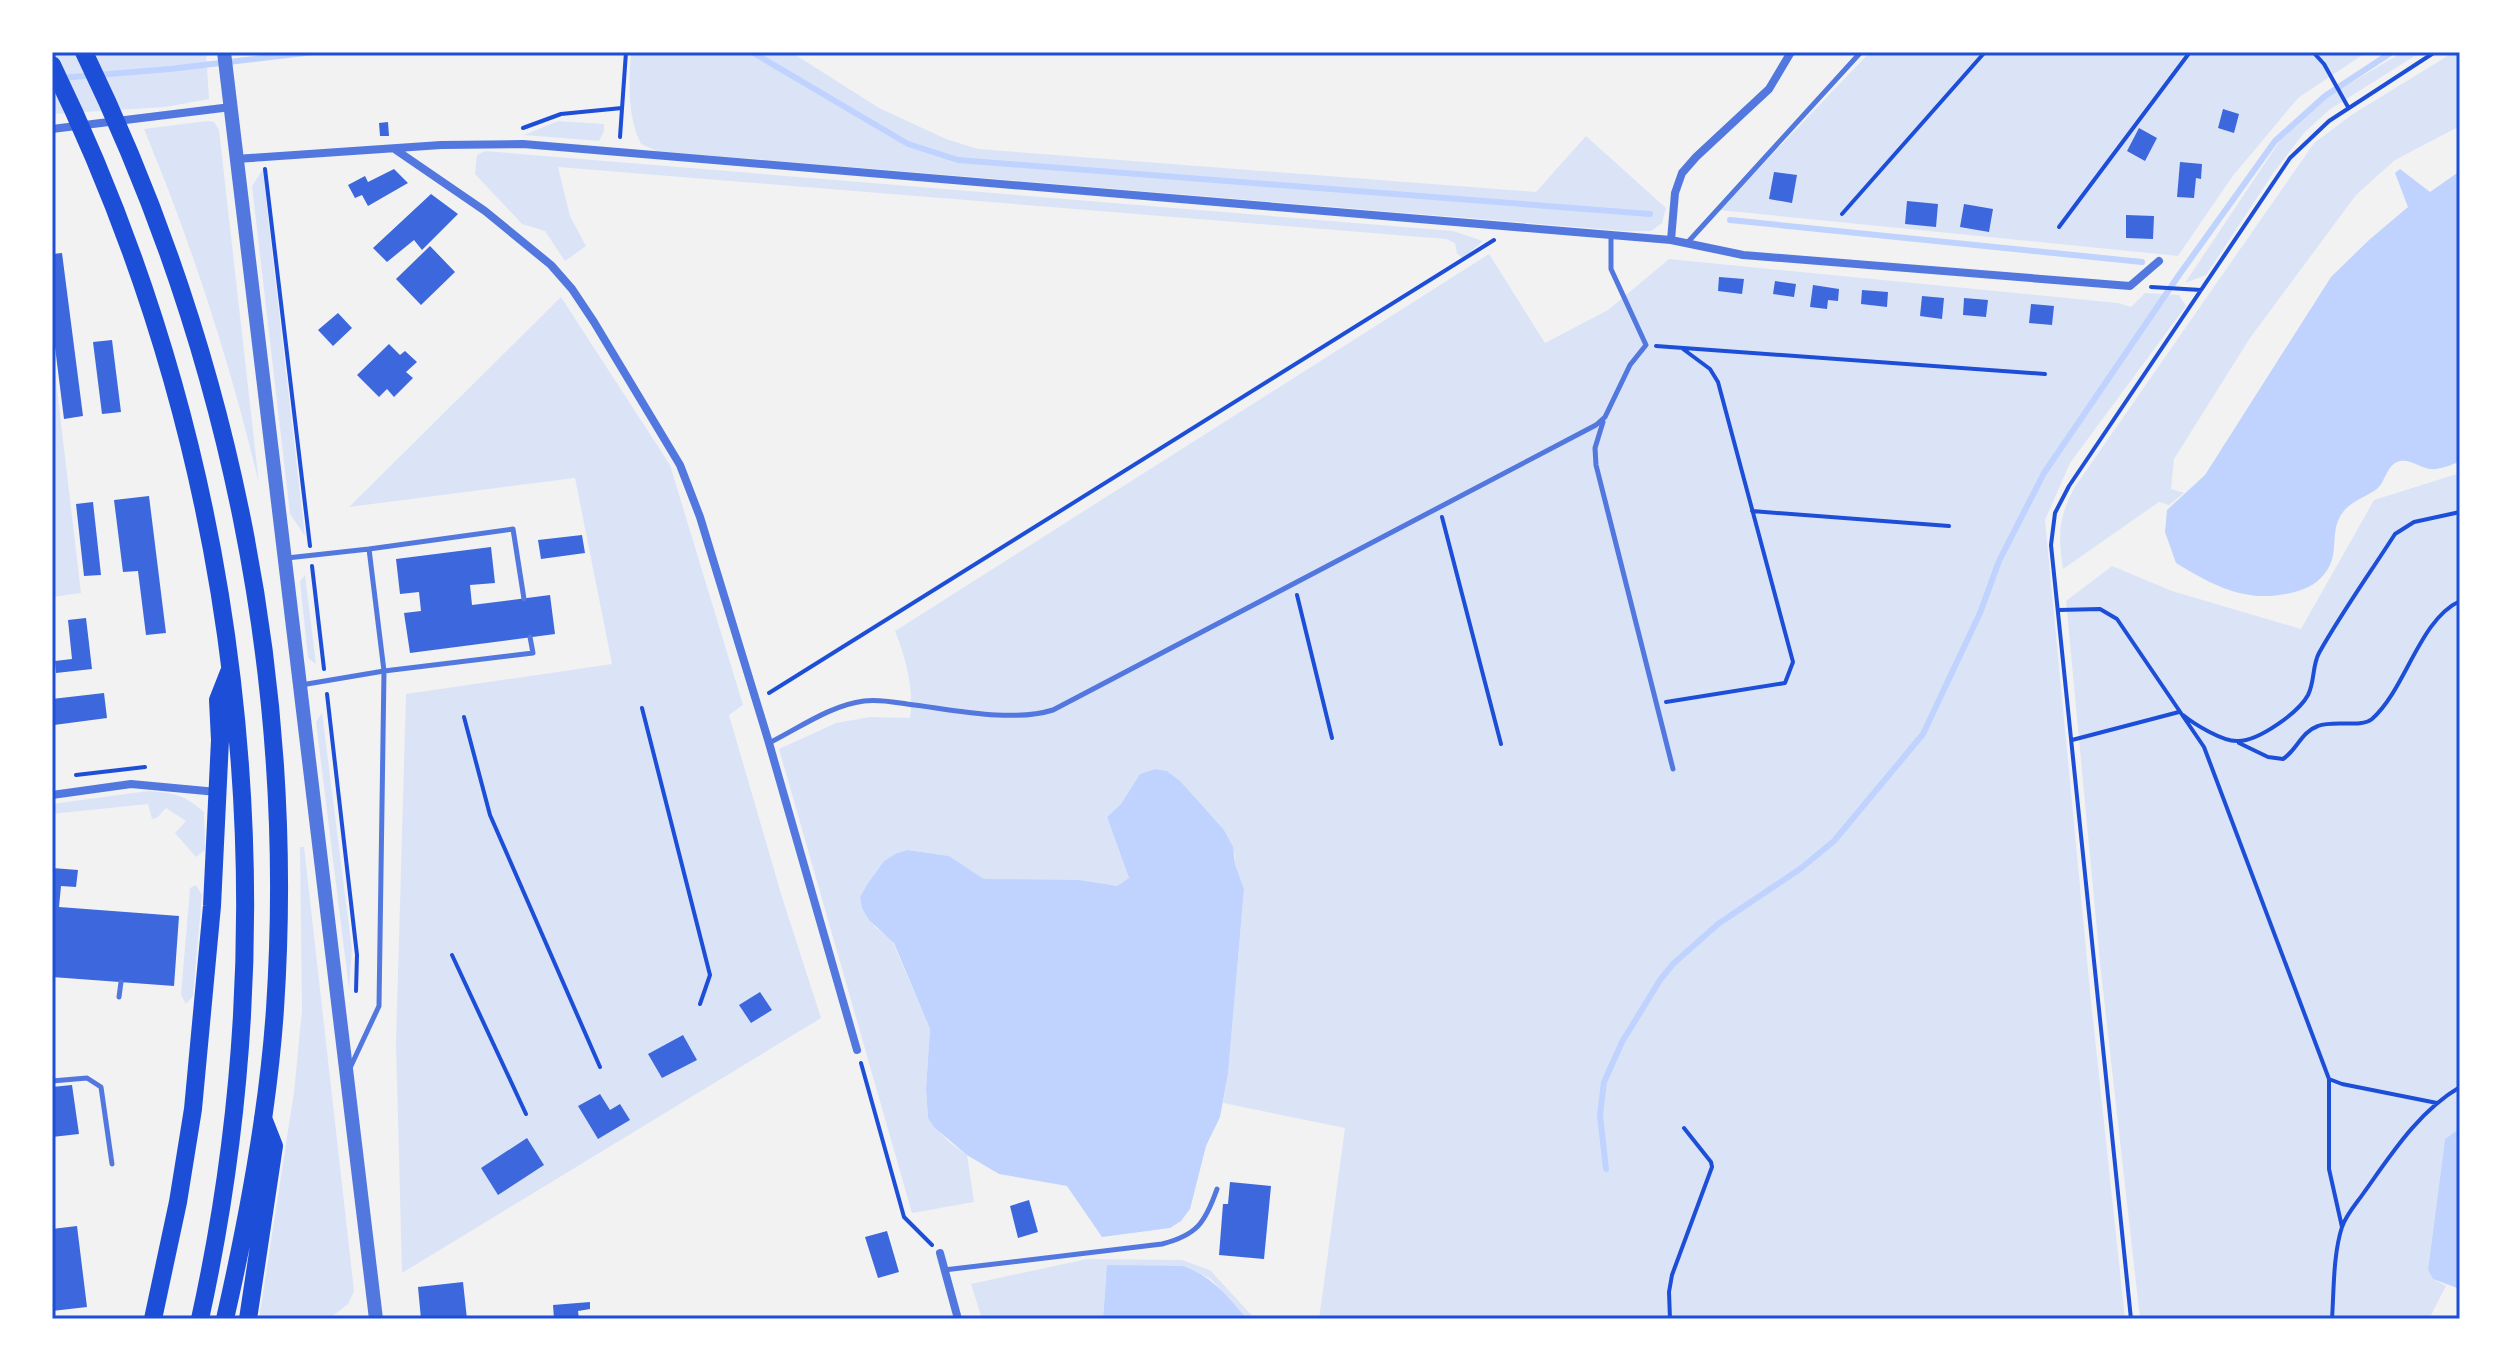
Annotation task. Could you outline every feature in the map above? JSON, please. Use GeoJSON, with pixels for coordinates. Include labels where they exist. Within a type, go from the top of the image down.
{"type":"FeatureCollection","features":[{"type":"Feature","properties":{"kind":"highway"},"geometry":{"type":"LineString","coordinates":[[84,52],[132,156],[188,308],[214,395],[247,541],[265,655],[275,760],[278,936],[273,1034],[248,1201],[225,1319]]}},
{"type":"Feature","properties":{"kind":"highway"},"geometry":{"type":"LineString","coordinates":[[52,65],[98,163],[133,252],[175,385],[208,522],[231,665],[244,830],[241,1023],[230,1152],[200,1319]]}},
{"type":"Feature","properties":{"kind":"highway"},"geometry":{"type":"LineString","coordinates":[[153,1319],[178,1202],[193,1109],[209,953],[221,728],[218,700],[231,665]]}},
{"type":"Feature","properties":{"kind":"highway"},"geometry":{"type":"LineString","coordinates":[[248,1319],[274,1146],[261,1115]]}},
{"type":"Feature","properties":{"kind":"street"},"geometry":{"type":"LineString","coordinates":[[224,52],[376,1319]]}},
{"type":"Feature","properties":{"kind":"street"},"geometry":{"type":"LineString","coordinates":[[1671,240],[1675,193],[1682,173],[1769,89],[1791,52]]}},
{"type":"Feature","properties":{"kind":"street"},"geometry":{"type":"LineString","coordinates":[[52,129],[231,107]]}},
{"type":"Feature","properties":{"kind":"street"},"geometry":{"type":"LineString","coordinates":[[236,159],[495,143],[1671,240],[1743,255],[2130,286],[2159,261]]}},
{"type":"Feature","properties":{"kind":"street"},"geometry":{"type":"LineString","coordinates":[[396,149],[485,211],[537,252],[572,289],[662,433],[687,479],[769,743],[857,1050]]}},
{"type":"Feature","properties":{"kind":"street"},"geometry":{"type":"LineString","coordinates":[[52,795],[131,784],[217,792]]}},
{"type":"Feature","properties":{"kind":"street"},"geometry":{"type":"LineString","coordinates":[[940,1253],[958,1319]]}},
{"type":"Feature","properties":{"kind":"lane"},"geometry":{"type":"LineString","coordinates":[[1688,242],[1861,52]]}},
{"type":"Feature","properties":{"kind":"lane"},"geometry":{"type":"LineString","coordinates":[[1611,236],[1611,269],[1646,345],[1630,365],[1605,417],[1596,445],[1596,465],[1673,769]]}},
{"type":"Feature","properties":{"kind":"lane"},"geometry":{"type":"LineString","coordinates":[[769,743],[840,708],[864,701],[1004,714],[1045,713],[1295,585],[1596,425],[1605,417]]}},
{"type":"Feature","properties":{"kind":"lane"},"geometry":{"type":"LineString","coordinates":[[286,558],[513,529],[524,599]]}},
{"type":"Feature","properties":{"kind":"lane"},"geometry":{"type":"LineString","coordinates":[[348,1072],[379,1006],[384,671],[369,549]]}},
{"type":"Feature","properties":{"kind":"lane"},"geometry":{"type":"LineString","coordinates":[[301,685],[384,671],[533,653],[530,637]]}},
{"type":"Feature","properties":{"kind":"lane"},"geometry":{"type":"LineString","coordinates":[[119,997],[121,982]]}},
{"type":"Feature","properties":{"kind":"lane"},"geometry":{"type":"LineString","coordinates":[[52,1081],[87,1078],[101,1087],[112,1164]]}},
{"type":"Feature","properties":{"kind":"lane"},"geometry":{"type":"LineString","coordinates":[[944,1270],[1177,1240],[1199,1227],[1217,1189]]}},
{"type":"Feature","properties":{"kind":"path"},"geometry":{"type":"LineString","coordinates":[[619,153],[626,52]]}},
{"type":"Feature","properties":{"kind":"path"},"geometry":{"type":"LineString","coordinates":[[1842,214],[1985,52]]}},
{"type":"Feature","properties":{"kind":"path"},"geometry":{"type":"LineString","coordinates":[[2059,227],[2190,52]]}},
{"type":"Feature","properties":{"kind":"path"},"geometry":{"type":"LineString","coordinates":[[2313,52],[2348,107]]}},
{"type":"Feature","properties":{"kind":"path"},"geometry":{"type":"LineString","coordinates":[[2131,1319],[2051,545],[2052,527],[2059,505],[2290,158],[2310,136],[2348,107],[2435,52]]}},
{"type":"Feature","properties":{"kind":"path"},"geometry":{"type":"LineString","coordinates":[[495,143],[532,124],[561,114],[622,108]]}},
{"type":"Feature","properties":{"kind":"path"},"geometry":{"type":"LineString","coordinates":[[265,169],[357,955],[356,993]]}},
{"type":"Feature","properties":{"kind":"path"},"geometry":{"type":"LineString","coordinates":[[755,702],[1513,228]]}},
{"type":"Feature","properties":{"kind":"path"},"geometry":{"type":"LineString","coordinates":[[2144,287],[2201,290]]}},
{"type":"Feature","properties":{"kind":"path"},"geometry":{"type":"LineString","coordinates":[[1646,345],[2045,374]]}},
{"type":"Feature","properties":{"kind":"path"},"geometry":{"type":"LineString","coordinates":[[1656,704],[1785,683],[1793,662],[1718,382],[1707,366],[1683,349]]}},
{"type":"Feature","properties":{"kind":"path"},"geometry":{"type":"LineString","coordinates":[[1439,507],[1501,744]]}},
{"type":"Feature","properties":{"kind":"path"},"geometry":{"type":"LineString","coordinates":[[1752,511],[1949,526]]}},
{"type":"Feature","properties":{"kind":"path"},"geometry":{"type":"LineString","coordinates":[[2237,741],[2271,728],[2302,705],[2312,686],[2318,656],[2395,534],[2414,522],[2460,512]]}},
{"type":"Feature","properties":{"kind":"path"},"geometry":{"type":"LineString","coordinates":[[1295,585],[1332,738]]}},
{"type":"Feature","properties":{"kind":"path"},"geometry":{"type":"LineString","coordinates":[[2072,740],[2179,712],[2206,730],[2268,757],[2283,759],[2306,732],[2316,726],[2344,722],[2359,724],[2371,719],[2440,617],[2460,601]]}},
{"type":"Feature","properties":{"kind":"path"},"geometry":{"type":"LineString","coordinates":[[2059,610],[2100,609],[2117,619],[2204,747],[2329,1079],[2329,1169],[2342,1227],[2332,1319]]}},
{"type":"Feature","properties":{"kind":"path"},"geometry":{"type":"LineString","coordinates":[[642,708],[710,975],[700,1004]]}},
{"type":"Feature","properties":{"kind":"path"},"geometry":{"type":"LineString","coordinates":[[464,717],[490,815],[600,1067]]}},
{"type":"Feature","properties":{"kind":"path"},"geometry":{"type":"LineString","coordinates":[[452,955],[526,1114]]}},
{"type":"Feature","properties":{"kind":"path"},"geometry":{"type":"LineString","coordinates":[[857,1050],[904,1217],[940,1253]]}},
{"type":"Feature","properties":{"kind":"path"},"geometry":{"type":"LineString","coordinates":[[2329,1079],[2437,1103]]}},
{"type":"Feature","properties":{"kind":"path"},"geometry":{"type":"LineString","coordinates":[[2342,1227],[2351,1210],[2410,1131],[2437,1103],[2460,1087]]}},
{"type":"Feature","properties":{"kind":"path"},"geometry":{"type":"LineString","coordinates":[[1670,1319],[1672,1275],[1712,1165],[1684,1128]]}},
{"type":"Feature","properties":{"kind":"shaded area"},"geometry":{"type":"Polygon","coordinates":[[[52,52],[206,52],[209,99],[165,107],[52,114],[52,52]]]}},
{"type":"Feature","properties":{"kind":"shaded area"},"geometry":{"type":"Polygon","coordinates":[[[631,52],[791,52],[879,108],[946,139],[978,149],[1536,192],[1586,136],[1666,208],[1662,223],[1651,231],[1625,231],[657,151],[641,144],[633,122],[631,52]]]}},
{"type":"Feature","properties":{"kind":"shaded area"},"geometry":{"type":"Polygon","coordinates":[[[1870,52],[2367,52],[2298,98],[2232,177],[2178,256],[1719,210],[1870,52]]]}},
{"type":"Feature","properties":{"kind":"shaded area"},"geometry":{"type":"Polygon","coordinates":[[[2403,52],[2421,52],[2329,110],[2304,133],[2274,172],[2206,275],[2185,283],[2281,139],[2330,95],[2403,52]]]}},
{"type":"Feature","properties":{"kind":"shaded area"},"geometry":{"type":"Polygon","coordinates":[[[2454,52],[2460,52],[2460,126],[2395,160],[2356,195],[2250,338],[2174,459],[2171,489],[2184,493],[2169,505],[2159,502],[2063,569],[2061,527],[2074,488],[2314,143],[2353,114],[2454,52]]]}},
{"type":"Feature","properties":{"kind":"shaded area"},"geometry":{"type":"Polygon","coordinates":[[[558,121],[604,124],[604,131],[599,141],[524,135],[558,121]]]}},
{"type":"Feature","properties":{"kind":"shaded area"},"geometry":{"type":"Polygon","coordinates":[[[214,122],[219,130],[259,484],[209,304],[144,129],[214,122]]]}},
{"type":"Feature","properties":{"kind":"shaded area"},"geometry":{"type":"Polygon","coordinates":[[[485,151],[1453,231],[1483,241],[1463,258],[1457,254],[1455,243],[1446,239],[558,167],[570,216],[586,246],[565,261],[545,231],[522,224],[475,174],[477,155],[485,151]]]}},
{"type":"Feature","properties":{"kind":"shaded area"},"geometry":{"type":"Polygon","coordinates":[[[263,169],[305,536],[290,514],[252,186],[263,169]]]}},
{"type":"Feature","properties":{"kind":"shaded area"},"geometry":{"type":"Polygon","coordinates":[[[1489,254],[1545,343],[1608,310],[1669,259],[2118,303],[2131,307],[2145,293],[2179,295],[2186,306],[2070,463],[2045,520],[2125,1319],[1319,1319],[1345,1128],[1223,1103],[1244,889],[1224,830],[1170,773],[1155,769],[1140,774],[1121,804],[1107,817],[1129,878],[1117,886],[984,879],[949,856],[908,850],[884,861],[860,897],[862,908],[875,927],[892,940],[930,1029],[926,1089],[928,1118],[949,1142],[967,1155],[974,1202],[912,1213],[779,749],[836,723],[870,717],[910,718],[908,674],[895,631],[1489,254]]]}},
{"type":"Feature","properties":{"kind":"shaded area"},"geometry":{"type":"Polygon","coordinates":[[[561,297],[670,465],[743,705],[729,715],[821,1018],[402,1273],[396,1042],[406,694],[612,664],[575,478],[349,507],[561,297]]]}},
{"type":"Feature","properties":{"kind":"shaded area"},"geometry":{"type":"Polygon","coordinates":[[[52,346],[81,593],[52,597],[52,346]]]}},
{"type":"Feature","properties":{"kind":"shaded area"},"geometry":{"type":"Polygon","coordinates":[[[2460,473],[2460,1128],[2445,1139],[2428,1270],[2433,1279],[2446,1286],[2429,1319],[2140,1319],[2100,963],[2066,601],[2112,566],[2172,591],[2301,629],[2374,500],[2460,473]]]}},
{"type":"Feature","properties":{"kind":"shaded area"},"geometry":{"type":"Polygon","coordinates":[[[305,575],[316,664],[308,658],[300,581],[305,575]]]}},
{"type":"Feature","properties":{"kind":"shaded area"},"geometry":{"type":"Polygon","coordinates":[[[322,713],[352,950],[349,989],[316,722],[322,713]]]}},
{"type":"Feature","properties":{"kind":"shaded area"},"geometry":{"type":"Polygon","coordinates":[[[148,791],[178,796],[204,812],[205,850],[196,857],[175,833],[186,821],[166,808],[152,819],[148,804],[52,814],[52,804],[148,791]]]}},
{"type":"Feature","properties":{"kind":"shaded area"},"geometry":{"type":"Polygon","coordinates":[[[300,847],[304,847],[354,1291],[348,1304],[329,1319],[259,1319],[294,1092],[302,1010],[300,847]]]}},
{"type":"Feature","properties":{"kind":"shaded area"},"geometry":{"type":"Polygon","coordinates":[[[196,885],[202,895],[193,996],[186,1004],[181,995],[190,888],[196,885]]]}},
{"type":"Feature","properties":{"kind":"shaded area"},"geometry":{"type":"Polygon","coordinates":[[[1087,1259],[1182,1260],[1210,1270],[1255,1319],[1247,1319],[1211,1279],[1183,1266],[1106,1277],[1103,1319],[982,1319],[971,1284],[1087,1259]]]}},
{"type":"Feature","properties":{"kind":"water"},"geometry":{"type":"Polygon","coordinates":[[[2400,169],[2430,192],[2460,171],[2460,461],[2434,469],[2404,461],[2395,463],[2378,488],[2343,512],[2337,525],[2330,565],[2308,587],[2281,595],[2264,596],[2220,587],[2176,563],[2165,532],[2167,510],[2205,475],[2331,277],[2408,207],[2395,173],[2400,169]]]}},
{"type":"Feature","properties":{"kind":"water"},"geometry":{"type":"Polygon","coordinates":[[[1155,769],[1167,771],[1180,781],[1224,830],[1233,847],[1244,889],[1228,1074],[1220,1117],[1206,1146],[1190,1209],[1181,1221],[1170,1228],[1102,1237],[1067,1186],[999,1174],[967,1155],[934,1127],[928,1118],[926,1089],[930,1029],[894,943],[869,920],[860,897],[884,861],[908,850],[949,856],[984,879],[1079,880],[1117,886],[1129,878],[1107,817],[1121,804],[1140,774],[1155,769]]]}},
{"type":"Feature","properties":{"kind":"water"},"geometry":{"type":"Polygon","coordinates":[[[2460,1128],[2460,1289],[2433,1279],[2428,1270],[2445,1139],[2460,1128]]]}},
{"type":"Feature","properties":{"kind":"water"},"geometry":{"type":"Polygon","coordinates":[[[1107,1265],[1183,1266],[1211,1281],[1247,1319],[1103,1319],[1107,1265]]]}},
{"type":"Feature","properties":{"kind":"building"},"geometry":{"type":"Polygon","coordinates":[[[2223,109],[2239,114],[2234,133],[2218,128],[2223,109]]]}},
{"type":"Feature","properties":{"kind":"building"},"geometry":{"type":"Polygon","coordinates":[[[388,122],[389,136],[380,136],[379,123],[388,122]]]}},
{"type":"Feature","properties":{"kind":"building"},"geometry":{"type":"Polygon","coordinates":[[[2139,128],[2157,138],[2145,161],[2127,151],[2139,128]]]}},
{"type":"Feature","properties":{"kind":"building"},"geometry":{"type":"Polygon","coordinates":[[[2180,162],[2202,164],[2201,179],[2196,178],[2194,198],[2177,197],[2180,162]]]}},
{"type":"Feature","properties":{"kind":"building"},"geometry":{"type":"Polygon","coordinates":[[[394,169],[408,183],[368,206],[362,195],[355,198],[348,185],[365,176],[368,182],[394,169]]]}},
{"type":"Feature","properties":{"kind":"building"},"geometry":{"type":"Polygon","coordinates":[[[1774,172],[1797,175],[1792,203],[1769,199],[1774,172]]]}},
{"type":"Feature","properties":{"kind":"building"},"geometry":{"type":"Polygon","coordinates":[[[431,194],[458,214],[422,250],[414,240],[387,262],[373,248],[431,194]]]}},
{"type":"Feature","properties":{"kind":"building"},"geometry":{"type":"Polygon","coordinates":[[[1907,201],[1938,204],[1936,227],[1905,224],[1907,201]]]}},
{"type":"Feature","properties":{"kind":"building"},"geometry":{"type":"Polygon","coordinates":[[[1964,204],[1993,209],[1989,232],[1960,227],[1964,204]]]}},
{"type":"Feature","properties":{"kind":"building"},"geometry":{"type":"Polygon","coordinates":[[[2126,215],[2154,216],[2153,239],[2126,238],[2126,215]]]}},
{"type":"Feature","properties":{"kind":"building"},"geometry":{"type":"Polygon","coordinates":[[[430,246],[455,272],[421,305],[396,279],[430,246]]]}},
{"type":"Feature","properties":{"kind":"building"},"geometry":{"type":"Polygon","coordinates":[[[62,253],[83,416],[64,419],[52,323],[52,254],[62,253]]]}},
{"type":"Feature","properties":{"kind":"building"},"geometry":{"type":"Polygon","coordinates":[[[1719,277],[1744,279],[1742,294],[1718,291],[1719,277]]]}},
{"type":"Feature","properties":{"kind":"building"},"geometry":{"type":"Polygon","coordinates":[[[1775,281],[1796,284],[1794,297],[1773,294],[1775,281]]]}},
{"type":"Feature","properties":{"kind":"building"},"geometry":{"type":"Polygon","coordinates":[[[1813,285],[1839,289],[1838,301],[1828,300],[1827,309],[1810,307],[1813,285]]]}},
{"type":"Feature","properties":{"kind":"building"},"geometry":{"type":"Polygon","coordinates":[[[1862,290],[1888,292],[1887,307],[1861,304],[1862,290]]]}},
{"type":"Feature","properties":{"kind":"building"},"geometry":{"type":"Polygon","coordinates":[[[1922,296],[1944,298],[1942,319],[1920,316],[1922,296]]]}},
{"type":"Feature","properties":{"kind":"building"},"geometry":{"type":"Polygon","coordinates":[[[1964,298],[1988,300],[1986,317],[1963,315],[1964,298]]]}},
{"type":"Feature","properties":{"kind":"building"},"geometry":{"type":"Polygon","coordinates":[[[2031,304],[2054,306],[2052,325],[2029,323],[2031,304]]]}},
{"type":"Feature","properties":{"kind":"building"},"geometry":{"type":"Polygon","coordinates":[[[338,313],[352,328],[333,346],[318,330],[338,313]]]}},
{"type":"Feature","properties":{"kind":"building"},"geometry":{"type":"Polygon","coordinates":[[[112,340],[121,412],[102,414],[93,342],[112,340]]]}},
{"type":"Feature","properties":{"kind":"building"},"geometry":{"type":"Polygon","coordinates":[[[389,344],[400,355],[405,351],[417,362],[406,372],[413,378],[394,397],[387,389],[379,397],[357,375],[389,344]]]}},
{"type":"Feature","properties":{"kind":"building"},"geometry":{"type":"Polygon","coordinates":[[[149,496],[166,633],[146,635],[138,571],[123,572],[114,500],[149,496]]]}},
{"type":"Feature","properties":{"kind":"building"},"geometry":{"type":"Polygon","coordinates":[[[93,502],[101,575],[84,576],[76,504],[93,502]]]}},
{"type":"Feature","properties":{"kind":"building"},"geometry":{"type":"Polygon","coordinates":[[[582,535],[585,553],[541,559],[538,540],[582,535]]]}},
{"type":"Feature","properties":{"kind":"building"},"geometry":{"type":"Polygon","coordinates":[[[491,547],[495,583],[470,585],[472,605],[550,595],[555,634],[410,653],[404,613],[421,611],[419,592],[400,594],[396,559],[491,547]]]}},
{"type":"Feature","properties":{"kind":"building"},"geometry":{"type":"Polygon","coordinates":[[[86,618],[92,669],[56,673],[55,661],[72,659],[68,620],[86,618]]]}},
{"type":"Feature","properties":{"kind":"building"},"geometry":{"type":"Polygon","coordinates":[[[104,693],[107,718],[54,725],[52,699],[104,693]]]}},
{"type":"Feature","properties":{"kind":"building"},"geometry":{"type":"Polygon","coordinates":[[[52,868],[78,870],[76,887],[61,886],[59,907],[179,916],[174,986],[52,977],[52,868]]]}},
{"type":"Feature","properties":{"kind":"building"},"geometry":{"type":"Polygon","coordinates":[[[760,992],[772,1010],[751,1023],[739,1005],[760,992]]]}},
{"type":"Feature","properties":{"kind":"building"},"geometry":{"type":"Polygon","coordinates":[[[683,1035],[697,1060],[662,1078],[648,1054],[683,1035]]]}},
{"type":"Feature","properties":{"kind":"building"},"geometry":{"type":"Polygon","coordinates":[[[72,1085],[79,1134],[52,1137],[52,1087],[72,1085]]]}},
{"type":"Feature","properties":{"kind":"building"},"geometry":{"type":"Polygon","coordinates":[[[600,1094],[610,1110],[620,1104],[630,1120],[598,1139],[578,1106],[600,1094]]]}},
{"type":"Feature","properties":{"kind":"building"},"geometry":{"type":"Polygon","coordinates":[[[527,1138],[544,1165],[498,1195],[481,1168],[527,1138]]]}},
{"type":"Feature","properties":{"kind":"building"},"geometry":{"type":"Polygon","coordinates":[[[1230,1182],[1271,1186],[1264,1259],[1219,1255],[1223,1204],[1228,1204],[1230,1182]]]}},
{"type":"Feature","properties":{"kind":"building"},"geometry":{"type":"Polygon","coordinates":[[[1029,1200],[1038,1232],[1018,1238],[1010,1206],[1029,1200]]]}},
{"type":"Feature","properties":{"kind":"building"},"geometry":{"type":"Polygon","coordinates":[[[77,1226],[87,1307],[52,1311],[52,1229],[77,1226]]]}},
{"type":"Feature","properties":{"kind":"building"},"geometry":{"type":"Polygon","coordinates":[[[887,1231],[899,1272],[878,1278],[865,1237],[887,1231]]]}},
{"type":"Feature","properties":{"kind":"building"},"geometry":{"type":"Polygon","coordinates":[[[463,1282],[467,1319],[421,1319],[418,1287],[463,1282]]]}},
{"type":"Feature","properties":{"kind":"building"},"geometry":{"type":"Polygon","coordinates":[[[590,1302],[590,1309],[578,1311],[579,1319],[554,1319],[553,1305],[590,1302]]]}},
{"type":"Feature","properties":{"kind":"waterway"},"geometry":{"type":"LineString","coordinates":[[60,78],[313,52]]}},
{"type":"Feature","properties":{"kind":"waterway"},"geometry":{"type":"LineString","coordinates":[[752,52],[908,144],[958,160],[1650,214]]}},
{"type":"Feature","properties":{"kind":"waterway"},"geometry":{"type":"LineString","coordinates":[[1606,1169],[1600,1115],[1604,1082],[1622,1042],[1660,980],[1673,964],[1718,924],[1800,869],[1834,841],[1923,734],[1980,613],[1999,561],[2044,473],[2179,275],[2275,141],[2325,96],[2392,52]]}},
{"type":"Feature","properties":{"kind":"waterway"},"geometry":{"type":"LineString","coordinates":[[1730,220],[2142,262]]}}]}
